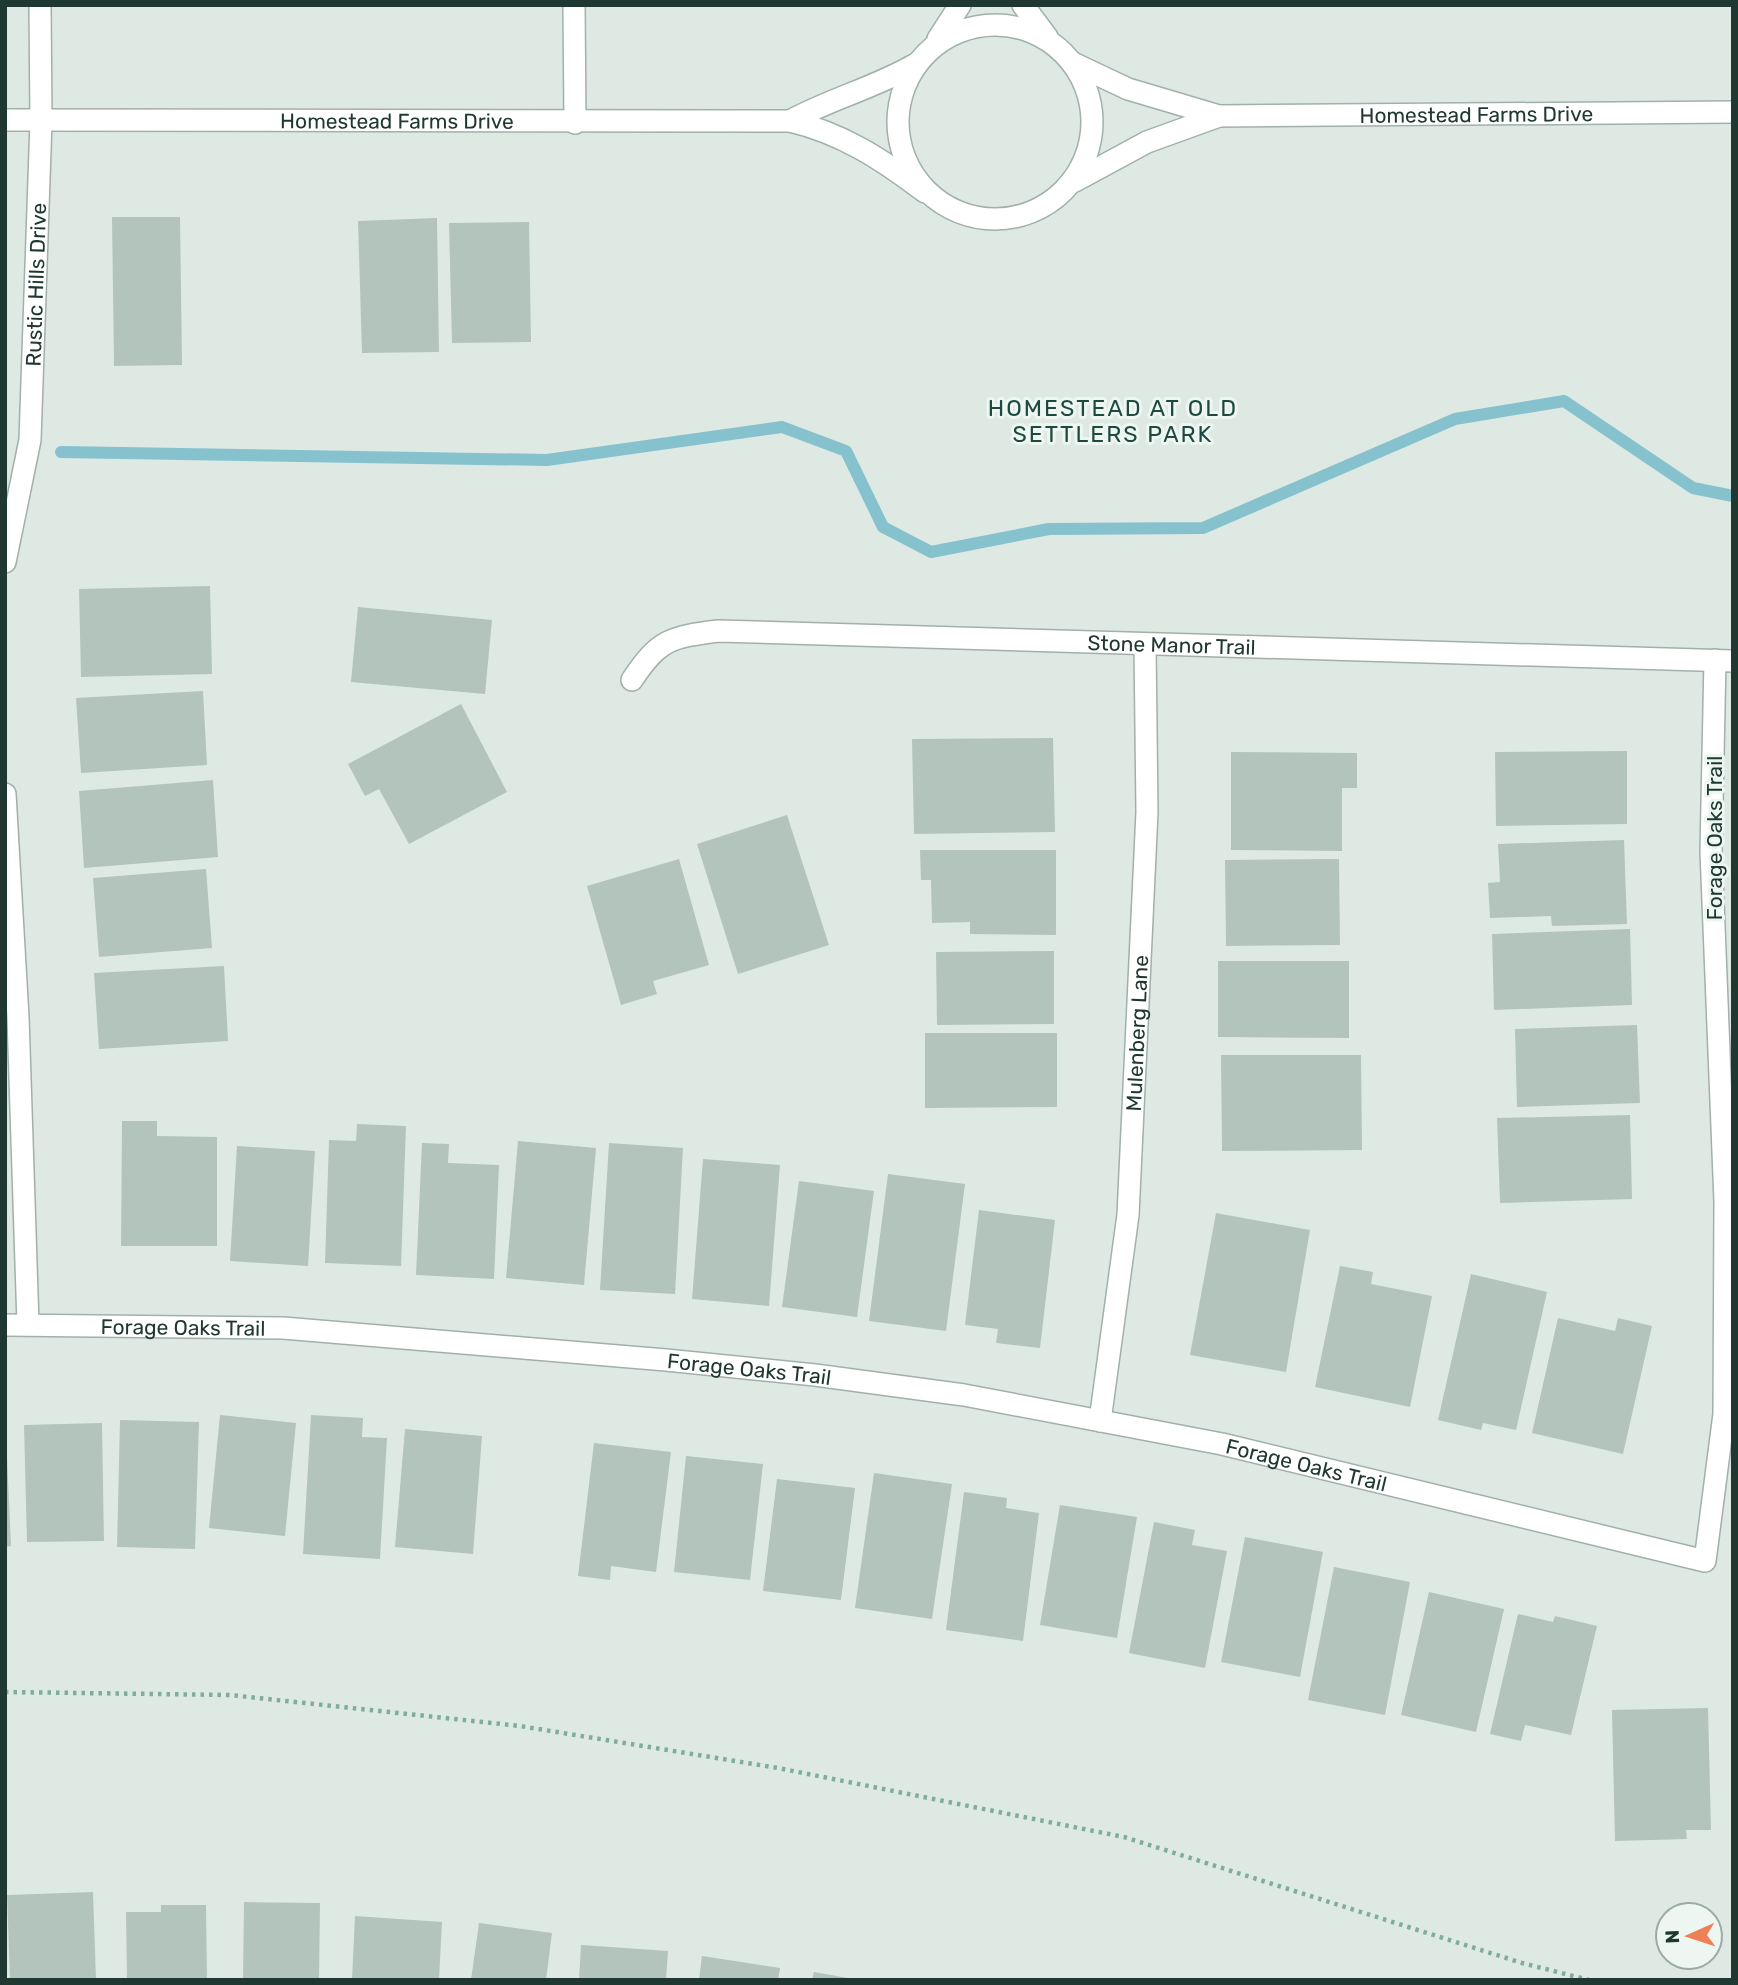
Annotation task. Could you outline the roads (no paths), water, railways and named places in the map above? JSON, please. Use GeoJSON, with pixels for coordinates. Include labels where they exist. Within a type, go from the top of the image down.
{"type":"FeatureCollection","features":[{"type":"Feature","properties":{"kind":"street","name":"Rustic Hills Drive"},"geometry":{"type":"LineString","coordinates":[[5,562],[30,440],[41,121],[40,5]]}},
{"type":"Feature","properties":{"kind":"street"},"geometry":{"type":"LineString","coordinates":[[574,5],[575,123]]}},
{"type":"Feature","properties":{"kind":"street"},"geometry":{"type":"LineString","coordinates":[[934,46],[960,5]]}},
{"type":"Feature","properties":{"kind":"street"},"geometry":{"type":"LineString","coordinates":[[1023,5],[1050,41]]}},
{"type":"Feature","properties":{"kind":"street","name":"Homestead Farms Drive"},"geometry":{"type":"LineString","coordinates":[[790,121],[821,104],[890,79],[914,65],[934,46],[961,30],[991,24],[1022,28],[1050,41],[1073,63],[1128,89],[1219,116],[1733,112]]}},
{"type":"Feature","properties":{"kind":"street","name":"Homestead Farms Drive"},"geometry":{"type":"LineString","coordinates":[[1073,63],[1087,91],[1093,122],[1088,152],[1073,182]]}},
{"type":"Feature","properties":{"kind":"street","name":"Homestead Farms Drive"},"geometry":{"type":"LineString","coordinates":[[914,65],[899,99],[900,133],[906,165],[925,192]]}},
{"type":"Feature","properties":{"kind":"street","name":"Homestead Farms Drive"},"geometry":{"type":"LineString","coordinates":[[5,120],[575,123],[790,121],[822,129],[847,141],[894,168],[952,211],[985,221],[1018,218],[1049,205],[1073,182],[1147,142],[1219,116]]}},
{"type":"Feature","properties":{"kind":"street","name":"Stone Manor Trail"},"geometry":{"type":"LineString","coordinates":[[632,680],[654,651],[673,637],[718,631],[1724,661]]}},
{"type":"Feature","properties":{"kind":"street","name":"Mulenberg Lane"},"geometry":{"type":"LineString","coordinates":[[1100,1421],[1128,1215],[1147,812],[1145,645]]}},
{"type":"Feature","properties":{"kind":"street","name":"Forage Oaks Trail"},"geometry":{"type":"LineString","coordinates":[[5,1325],[283,1328],[666,1360],[950,1393],[1324,1468],[1705,1561],[1724,1414],[1729,1202],[1711,851],[1724,661]]}},
{"type":"Feature","properties":{"kind":"street"},"geometry":{"type":"LineString","coordinates":[[5,794],[18,1017],[28,1324]]}},
{"type":"Feature","properties":{"kind":"waterway"},"geometry":{"type":"LineString","coordinates":[[61,452],[547,460],[782,427],[846,451],[883,527],[931,552],[1049,529],[1203,528],[1455,419],[1564,401],[1693,488],[1733,496]]}},
{"type":"Feature","properties":{"kind":"district","name":"HOMESTEAD AT OLD SETTLERS PARK"},"geometry":{"type":"Point","coordinates":[1113,421]}}]}
